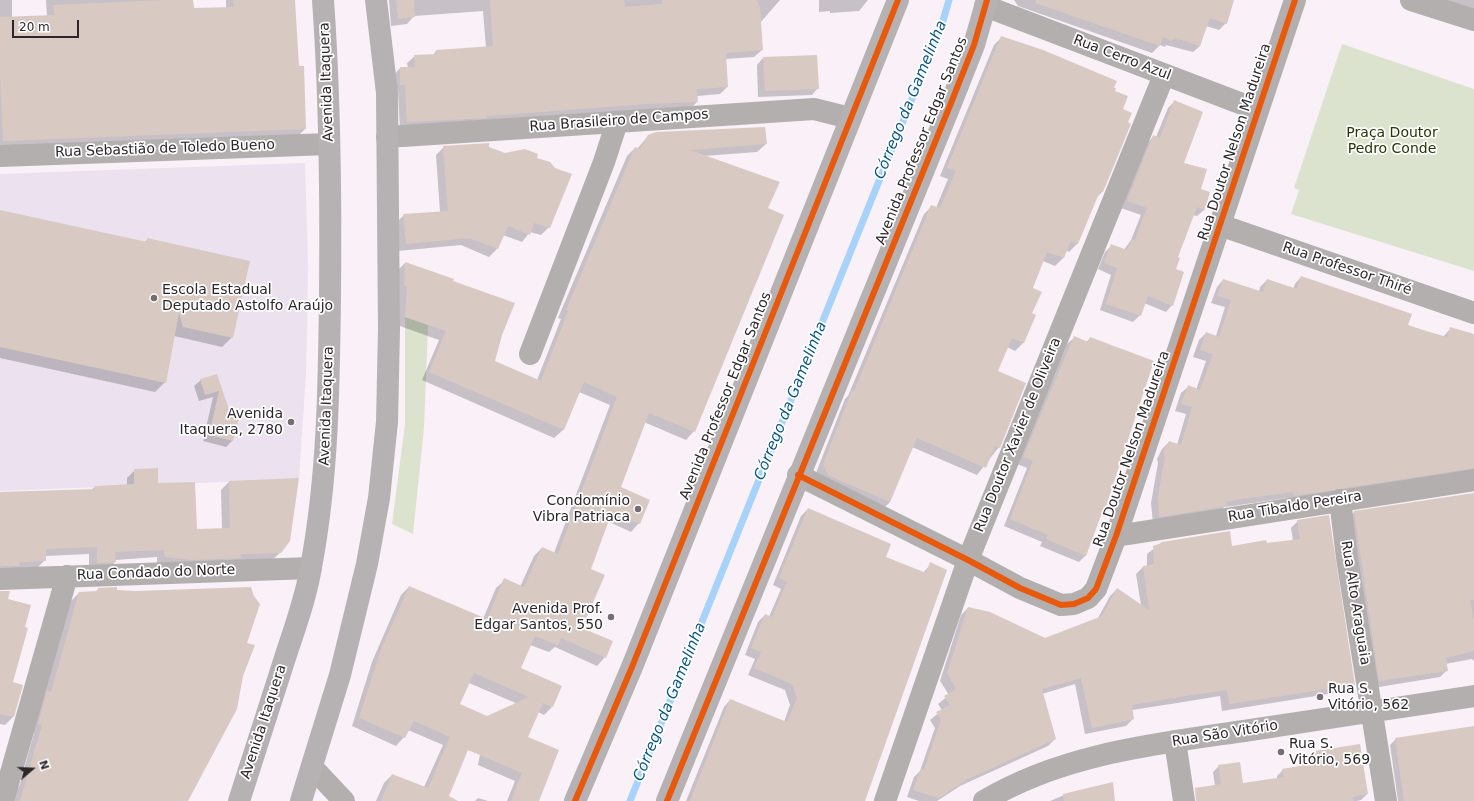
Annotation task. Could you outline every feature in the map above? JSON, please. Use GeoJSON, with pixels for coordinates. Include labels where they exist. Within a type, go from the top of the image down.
{"type":"FeatureCollection","features":[{"type":"Feature","properties":{"kind":"main road","name":"Avenida Itaquera"},"geometry":{"type":"LineString","coordinates":[[239,801],[294,629],[311,568],[326,459],[329,386],[330,144],[327,52],[323,0]]}},
{"type":"Feature","properties":{"kind":"main road"},"geometry":{"type":"LineString","coordinates":[[301,801],[340,675],[367,564],[379,498],[387,406],[389,330],[387,93],[376,0]]}},
{"type":"Feature","properties":{"kind":"main road","name":"Avenida Professor Edgar Santos"},"geometry":{"type":"LineString","coordinates":[[575,801],[632,667],[898,0]]}},
{"type":"Feature","properties":{"kind":"main road","name":"Avenida Professor Edgar Santos"},"geometry":{"type":"LineString","coordinates":[[667,801],[798,475],[862,323],[951,103],[974,45],[986,3]]}},
{"type":"Feature","properties":{"kind":"street","name":"Rua Doutor Nelson Madureira"},"geometry":{"type":"LineString","coordinates":[[798,475],[968,560],[1020,588],[1061,605],[1074,604],[1088,598],[1096,589],[1116,536],[1295,0]]}},
{"type":"Feature","properties":{"kind":"street"},"geometry":{"type":"LineString","coordinates":[[1411,0],[1474,20]]}},
{"type":"Feature","properties":{"kind":"street","name":"Rua Cerro Azul"},"geometry":{"type":"LineString","coordinates":[[986,3],[1164,75],[1258,110]]}},
{"type":"Feature","properties":{"kind":"street","name":"Rua Doutor Xavier de Oliveira"},"geometry":{"type":"LineString","coordinates":[[886,801],[968,560],[1164,75]]}},
{"type":"Feature","properties":{"kind":"street","name":"Rua Brasileiro de Campos"},"geometry":{"type":"LineString","coordinates":[[387,137],[814,108],[850,118]]}},
{"type":"Feature","properties":{"kind":"street"},"geometry":{"type":"LineString","coordinates":[[530,354],[604,162],[617,122]]}},
{"type":"Feature","properties":{"kind":"street","name":"Rua Sebastião de Toledo Bueno"},"geometry":{"type":"LineString","coordinates":[[0,156],[330,144]]}},
{"type":"Feature","properties":{"kind":"street","name":"Rua Professor Thiré"},"geometry":{"type":"LineString","coordinates":[[1220,225],[1474,313]]}},
{"type":"Feature","properties":{"kind":"street","name":"Rua Tibaldo Pereira"},"geometry":{"type":"LineString","coordinates":[[1116,536],[1474,480]]}},
{"type":"Feature","properties":{"kind":"street","name":"Rua Alto Araguaia"},"geometry":{"type":"LineString","coordinates":[[1340,500],[1347,558],[1386,801]]}},
{"type":"Feature","properties":{"kind":"street","name":"Rua Condado do Norte"},"geometry":{"type":"LineString","coordinates":[[0,579],[311,568]]}},
{"type":"Feature","properties":{"kind":"street"},"geometry":{"type":"LineString","coordinates":[[3,801],[67,576]]}},
{"type":"Feature","properties":{"kind":"street","name":"Rua São Vitório"},"geometry":{"type":"LineString","coordinates":[[984,801],[1004,789],[1040,774],[1088,758],[1175,741],[1474,696]]}},
{"type":"Feature","properties":{"kind":"street"},"geometry":{"type":"LineString","coordinates":[[1175,741],[1184,801]]}},
{"type":"Feature","properties":{"kind":"street"},"geometry":{"type":"LineString","coordinates":[[312,767],[344,801]]}},
{"type":"Feature","properties":{"kind":"shaded area","name":"Escola Estadual Deputado Astolfo Araújo"},"geometry":{"type":"Polygon","coordinates":[[[305,163],[308,265],[307,330],[306,373],[299,479],[0,491],[0,174],[305,163]]]}},
{"type":"Feature","properties":{"kind":"green space","name":"Praça Doutor Pedro Conde"},"geometry":{"type":"Polygon","coordinates":[[[1342,44],[1474,89],[1474,271],[1291,214],[1299,190],[1294,188],[1342,44]]]}},
{"type":"Feature","properties":{"kind":"green space"},"geometry":{"type":"Polygon","coordinates":[[[405,317],[428,325],[424,428],[413,534],[392,524],[405,424],[405,317]]]}},
{"type":"Feature","properties":{"kind":"building"},"geometry":{"type":"Polygon","coordinates":[[[193,0],[194,8],[234,7],[233,0],[295,0],[299,66],[304,66],[306,129],[3,141],[0,73],[0,17],[54,15],[53,5],[193,0]]]}},
{"type":"Feature","properties":{"kind":"building"},"geometry":{"type":"Polygon","coordinates":[[[396,0],[414,0],[415,17],[398,19],[396,0]]]}},
{"type":"Feature","properties":{"kind":"building"},"geometry":{"type":"Polygon","coordinates":[[[490,0],[624,0],[625,7],[662,4],[662,0],[757,0],[760,8],[763,50],[726,53],[728,87],[697,89],[698,102],[647,104],[487,116],[487,118],[407,122],[405,85],[400,85],[400,67],[415,67],[414,55],[436,54],[436,50],[493,46],[490,0]]]}},
{"type":"Feature","properties":{"kind":"building"},"geometry":{"type":"Polygon","coordinates":[[[1036,0],[1234,0],[1227,24],[1210,18],[1200,46],[1182,40],[1173,39],[1172,41],[1163,37],[1160,46],[1035,3],[1036,0]]]}},
{"type":"Feature","properties":{"kind":"building"},"geometry":{"type":"Polygon","coordinates":[[[1001,36],[1043,50],[1117,81],[1114,88],[1116,88],[1115,91],[1128,96],[1123,109],[1132,113],[1128,122],[1131,124],[1103,192],[1100,191],[1078,244],[1071,241],[1064,258],[1047,252],[1033,288],[1042,292],[1032,313],[1036,315],[1024,343],[1012,338],[998,371],[1026,383],[1000,448],[995,446],[986,468],[917,438],[890,502],[828,475],[823,464],[852,390],[854,391],[931,205],[940,208],[956,171],[947,168],[1001,36]]]}},
{"type":"Feature","properties":{"kind":"building"},"geometry":{"type":"Polygon","coordinates":[[[817,55],[819,89],[765,91],[763,57],[817,55]]]}},
{"type":"Feature","properties":{"kind":"building"},"geometry":{"type":"Polygon","coordinates":[[[1174,100],[1203,112],[1184,163],[1207,169],[1201,189],[1210,192],[1205,210],[1197,207],[1178,257],[1180,258],[1176,269],[1184,272],[1173,306],[1148,296],[1141,316],[1106,304],[1117,268],[1104,263],[1111,244],[1127,250],[1132,239],[1135,240],[1147,208],[1127,201],[1153,135],[1160,138],[1174,100]]]}},
{"type":"Feature","properties":{"kind":"building"},"geometry":{"type":"Polygon","coordinates":[[[765,127],[767,144],[690,150],[780,182],[768,208],[784,215],[695,432],[649,413],[621,487],[650,500],[640,524],[612,512],[591,569],[605,575],[582,628],[613,641],[606,658],[561,638],[558,645],[535,636],[521,668],[562,686],[553,707],[543,703],[528,737],[559,750],[539,801],[511,801],[522,773],[468,750],[449,796],[458,801],[381,801],[392,774],[428,788],[450,737],[414,721],[405,738],[359,718],[380,652],[409,586],[487,619],[504,578],[524,587],[542,547],[558,554],[617,397],[584,382],[564,430],[429,372],[446,331],[405,317],[407,287],[404,286],[405,262],[515,303],[502,335],[495,361],[541,381],[568,311],[566,310],[635,147],[640,149],[648,135],[656,132],[765,127]],[[474,673],[460,704],[487,716],[529,697],[474,673]]]}},
{"type":"Feature","properties":{"kind":"building"},"geometry":{"type":"Polygon","coordinates":[[[489,143],[489,147],[505,153],[525,149],[538,154],[537,158],[550,162],[555,168],[572,174],[550,228],[534,223],[530,235],[508,226],[498,249],[469,238],[406,244],[403,214],[448,211],[443,146],[489,143]]]}},
{"type":"Feature","properties":{"kind":"building"},"geometry":{"type":"Polygon","coordinates":[[[0,210],[147,242],[147,238],[250,261],[233,338],[183,327],[179,313],[166,383],[0,347],[0,210]]]}},
{"type":"Feature","properties":{"kind":"building"},"geometry":{"type":"Polygon","coordinates":[[[1301,276],[1412,314],[1408,325],[1447,337],[1450,327],[1474,334],[1474,468],[1294,496],[1293,492],[1241,499],[1226,502],[1227,506],[1159,517],[1158,496],[1165,456],[1163,452],[1169,441],[1181,445],[1192,407],[1181,404],[1188,385],[1200,390],[1213,354],[1200,350],[1206,332],[1219,337],[1231,300],[1217,296],[1223,279],[1263,292],[1267,279],[1297,289],[1301,276]]]}},
{"type":"Feature","properties":{"kind":"building"},"geometry":{"type":"Polygon","coordinates":[[[1074,336],[1088,342],[1090,337],[1154,361],[1103,515],[1103,510],[1086,556],[1046,539],[1048,535],[1010,519],[1033,461],[1023,457],[1074,336]]]}},
{"type":"Feature","properties":{"kind":"building"},"geometry":{"type":"Polygon","coordinates":[[[217,374],[229,410],[241,412],[233,441],[209,435],[219,391],[205,395],[200,379],[217,374]]]}},
{"type":"Feature","properties":{"kind":"building"},"geometry":{"type":"Polygon","coordinates":[[[158,468],[158,483],[195,482],[197,529],[230,528],[229,481],[299,478],[290,541],[281,553],[240,554],[241,558],[191,560],[165,557],[164,550],[115,552],[116,562],[97,563],[97,547],[46,549],[46,561],[20,562],[19,566],[0,566],[0,492],[95,489],[95,486],[134,484],[134,469],[158,468]]]}},
{"type":"Feature","properties":{"kind":"building"},"geometry":{"type":"Polygon","coordinates":[[[1474,493],[1474,600],[1470,600],[1474,621],[1474,651],[1446,658],[1448,671],[1379,681],[1354,511],[1474,493]]]}},
{"type":"Feature","properties":{"kind":"building"},"geometry":{"type":"Polygon","coordinates":[[[808,508],[891,544],[886,557],[926,573],[930,562],[947,570],[865,801],[690,801],[730,699],[787,722],[797,698],[792,684],[754,668],[761,652],[751,648],[765,614],[772,617],[787,582],[779,578],[808,508]]]}},
{"type":"Feature","properties":{"kind":"building"},"geometry":{"type":"Polygon","coordinates":[[[1329,515],[1355,685],[1229,704],[1227,690],[1185,696],[1132,705],[1134,719],[1092,728],[1081,678],[1042,689],[1056,739],[968,779],[939,798],[913,790],[921,769],[924,770],[941,720],[936,712],[950,705],[944,696],[956,689],[947,673],[968,607],[990,612],[1045,638],[1102,616],[1117,588],[1149,610],[1143,566],[1154,564],[1153,546],[1162,542],[1230,531],[1232,546],[1266,540],[1267,543],[1300,539],[1297,520],[1329,515]]]}},
{"type":"Feature","properties":{"kind":"building"},"geometry":{"type":"Polygon","coordinates":[[[117,587],[117,590],[136,591],[251,587],[254,596],[260,604],[247,643],[255,645],[243,676],[237,709],[188,801],[20,801],[42,725],[38,724],[47,691],[51,692],[79,592],[98,591],[98,588],[117,587]]]}},
{"type":"Feature","properties":{"kind":"building"},"geometry":{"type":"Polygon","coordinates":[[[0,591],[10,591],[8,599],[31,605],[25,627],[28,628],[13,682],[23,685],[14,717],[0,714],[0,591]]]}},
{"type":"Feature","properties":{"kind":"building"},"geometry":{"type":"Polygon","coordinates":[[[1474,726],[1474,801],[1404,801],[1395,738],[1474,726]]]}},
{"type":"Feature","properties":{"kind":"building"},"geometry":{"type":"Polygon","coordinates":[[[1360,744],[1368,794],[1352,797],[1353,801],[1196,801],[1195,788],[1221,784],[1218,765],[1240,762],[1243,783],[1284,777],[1282,769],[1317,763],[1315,751],[1360,744]]]}},
{"type":"Feature","properties":{"kind":"building"},"geometry":{"type":"Polygon","coordinates":[[[1113,782],[1115,801],[1064,801],[1063,794],[1113,782]]]}},
{"type":"Feature","properties":{"kind":"waterway","name":"Córrego da Gamelinha"},"geometry":{"type":"LineString","coordinates":[[630,801],[942,24],[949,0]]}},
{"type":"Feature","properties":{"kind":"cycle path"},"geometry":{"type":"LineString","coordinates":[[575,801],[632,667],[898,0]]}},
{"type":"Feature","properties":{"kind":"cycle path"},"geometry":{"type":"LineString","coordinates":[[667,801],[951,103],[974,45],[987,0]]}},
{"type":"Feature","properties":{"kind":"cycle path"},"geometry":{"type":"LineString","coordinates":[[798,475],[968,560],[1020,588],[1061,605],[1074,604],[1088,598],[1096,589],[1116,536],[1295,0]]}},
{"type":"Feature","properties":{"kind":"place","name":"Escola Estadual Deputado Astolfo Araújo"},"geometry":{"type":"Point","coordinates":[154,298]}},
{"type":"Feature","properties":{"kind":"place","name":"Avenida Itaquera, 2780"},"geometry":{"type":"Point","coordinates":[291,422]}},
{"type":"Feature","properties":{"kind":"place","name":"Condomínio Vibra Patriaca"},"geometry":{"type":"Point","coordinates":[638,509]}},
{"type":"Feature","properties":{"kind":"place","name":"Avenida Prof. Edgar Santos, 550"},"geometry":{"type":"Point","coordinates":[611,617]}},
{"type":"Feature","properties":{"kind":"place","name":"Rua S. Vitório, 562"},"geometry":{"type":"Point","coordinates":[1320,697]}},
{"type":"Feature","properties":{"kind":"place","name":"Rua S. Vitório, 569"},"geometry":{"type":"Point","coordinates":[1281,752]}}]}
